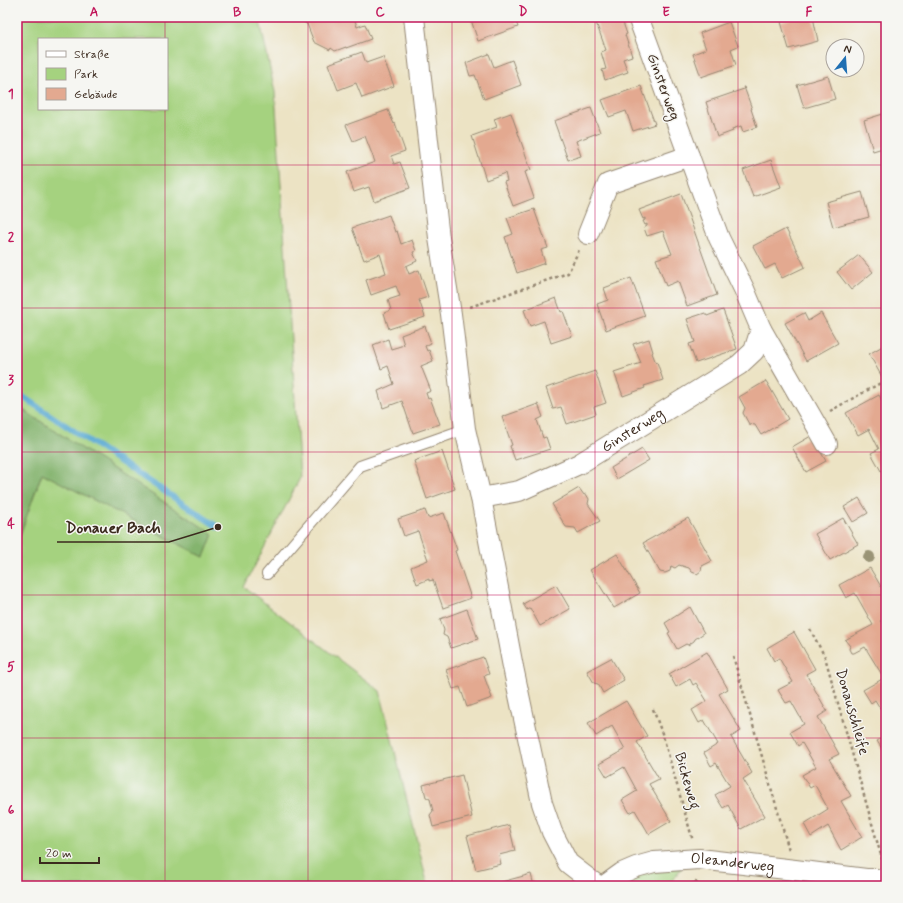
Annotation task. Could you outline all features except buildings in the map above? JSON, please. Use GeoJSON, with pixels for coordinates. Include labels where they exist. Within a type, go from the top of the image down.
{"type":"FeatureCollection","features":[{"type":"Feature","properties":{"kind":"street"},"geometry":{"type":"LineString","coordinates":[[414,17],[439,238],[451,314],[466,429],[481,498],[513,667],[542,803],[552,832],[568,863],[598,886]]}},
{"type":"Feature","properties":{"kind":"street","name":"Ginsterweg"},"geometry":{"type":"LineString","coordinates":[[638,17],[719,238],[744,289],[761,329],[827,444]]}},
{"type":"Feature","properties":{"kind":"street"},"geometry":{"type":"LineString","coordinates":[[588,234],[608,184],[689,156]]}},
{"type":"Feature","properties":{"kind":"street","name":"Ginsterweg"},"geometry":{"type":"LineString","coordinates":[[481,498],[519,490],[579,464],[739,365],[754,351],[761,329]]}},
{"type":"Feature","properties":{"kind":"street","name":"Oleanderweg"},"geometry":{"type":"LineString","coordinates":[[604,886],[622,873],[636,867],[654,862],[699,859],[795,870],[868,883],[885,871]]}},
{"type":"Feature","properties":{"kind":"lane"},"geometry":{"type":"LineString","coordinates":[[267,574],[360,466],[466,429]]}},
{"type":"Feature","properties":{"kind":"path"},"geometry":{"type":"LineString","coordinates":[[451,314],[568,273],[588,234]]}},
{"type":"Feature","properties":{"kind":"path"},"geometry":{"type":"LineString","coordinates":[[814,420],[886,380]]}},
{"type":"Feature","properties":{"kind":"path","name":"Donauschleife"},"geometry":{"type":"LineString","coordinates":[[810,629],[825,657],[885,871]]}},
{"type":"Feature","properties":{"kind":"path"},"geometry":{"type":"LineString","coordinates":[[733,656],[795,870]]}},
{"type":"Feature","properties":{"kind":"path","name":"Bickeweg"},"geometry":{"type":"LineString","coordinates":[[653,709],[663,736],[699,859]]}},
{"type":"Feature","properties":{"kind":"green space"},"geometry":{"type":"Polygon","coordinates":[[[17,17],[259,17],[275,92],[300,478],[244,587],[380,691],[428,886],[17,886],[17,543],[42,473],[204,557],[213,534],[17,406],[17,17]]]}},
{"type":"Feature","properties":{"kind":"green space"},"geometry":{"type":"Polygon","coordinates":[[[17,406],[213,534],[204,557],[42,473],[17,543],[17,406]]]}},
{"type":"Feature","properties":{"kind":"green space"},"geometry":{"type":"Polygon","coordinates":[[[682,867],[668,886],[617,886],[634,875],[682,867]]]}},
{"type":"Feature","properties":{"kind":"waterway"},"geometry":{"type":"LineString","coordinates":[[17,393],[218,527]]}},
{"type":"Feature","properties":{"kind":"place","name":"Donauer Bach"},"geometry":{"type":"Point","coordinates":[218,527]}}]}
